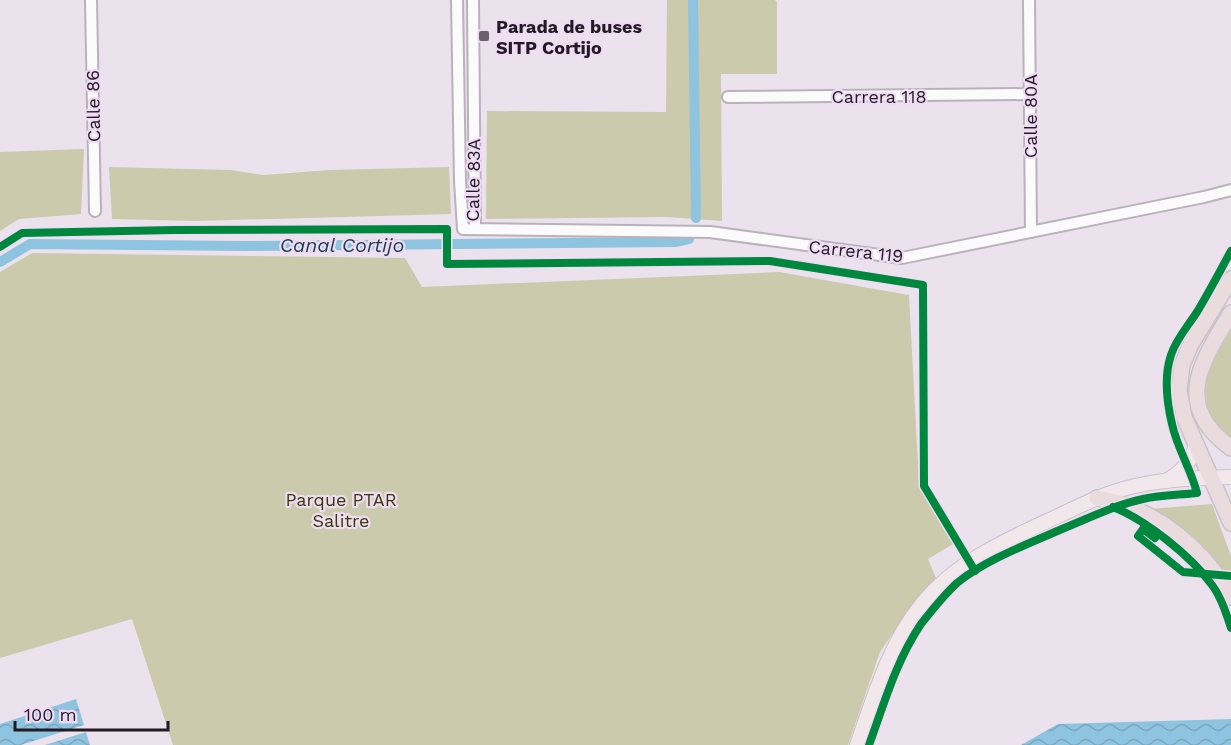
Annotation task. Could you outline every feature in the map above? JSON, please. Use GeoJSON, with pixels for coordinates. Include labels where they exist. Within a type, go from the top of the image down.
{"type":"FeatureCollection","features":[{"type":"Feature","properties":{"kind":"highway"},"geometry":{"type":"LineString","coordinates":[[1231,279],[1191,344],[1179,378],[1180,404],[1231,523]]}},
{"type":"Feature","properties":{"kind":"highway"},"geometry":{"type":"LineString","coordinates":[[1231,313],[1199,370],[1196,390],[1199,409],[1204,421],[1220,440],[1231,448]]}},
{"type":"Feature","properties":{"kind":"highway"},"geometry":{"type":"LineString","coordinates":[[1097,498],[1140,511],[1172,530],[1213,569],[1231,597]]}},
{"type":"Feature","properties":{"kind":"main road"},"geometry":{"type":"LineString","coordinates":[[1161,482],[1182,470],[1191,458],[1196,445]]}},
{"type":"Feature","properties":{"kind":"main road"},"geometry":{"type":"LineString","coordinates":[[858,745],[877,688],[896,645],[921,605],[965,563],[1097,498],[1137,486],[1161,482],[1231,477]]}},
{"type":"Feature","properties":{"kind":"street","name":"Calle 86"},"geometry":{"type":"LineString","coordinates":[[91,0],[95,211]]}},
{"type":"Feature","properties":{"kind":"street","name":"Calle 83A"},"geometry":{"type":"LineString","coordinates":[[457,0],[461,215],[463,229],[475,229],[473,0]]}},
{"type":"Feature","properties":{"kind":"street","name":"Calle 80A"},"geometry":{"type":"LineString","coordinates":[[1029,0],[1031,232]]}},
{"type":"Feature","properties":{"kind":"street","name":"Carrera 118"},"geometry":{"type":"LineString","coordinates":[[728,97],[1030,94]]}},
{"type":"Feature","properties":{"kind":"street","name":"Carrera 119"},"geometry":{"type":"LineString","coordinates":[[475,229],[710,232],[902,258],[1231,190]]}},
{"type":"Feature","properties":{"kind":"green space"},"geometry":{"type":"Polygon","coordinates":[[[667,0],[775,0],[777,2],[777,74],[721,74],[722,221],[667,217],[486,219],[487,111],[666,112],[667,0]]]}},
{"type":"Feature","properties":{"kind":"green space"},"geometry":{"type":"Polygon","coordinates":[[[84,149],[81,214],[19,219],[0,231],[0,152],[84,149]]]}},
{"type":"Feature","properties":{"kind":"green space"},"geometry":{"type":"Polygon","coordinates":[[[109,167],[231,170],[263,175],[330,170],[449,167],[451,214],[196,221],[112,219],[109,167]]]}},
{"type":"Feature","properties":{"kind":"green space","name":"Parque PTAR Salitre"},"geometry":{"type":"Polygon","coordinates":[[[32,253],[405,258],[422,287],[779,272],[909,295],[919,483],[953,544],[928,559],[936,578],[910,609],[880,652],[848,745],[173,745],[132,619],[0,658],[0,272],[32,253]]]}},
{"type":"Feature","properties":{"kind":"green space"},"geometry":{"type":"Polygon","coordinates":[[[1231,330],[1231,442],[1214,427],[1207,408],[1206,392],[1207,371],[1231,330]]]}},
{"type":"Feature","properties":{"kind":"green space"},"geometry":{"type":"Polygon","coordinates":[[[1212,504],[1231,556],[1231,577],[1197,542],[1150,509],[1212,504]]]}},
{"type":"Feature","properties":{"kind":"water"},"geometry":{"type":"Polygon","coordinates":[[[76,699],[84,725],[21,745],[0,745],[0,724],[76,699]]]}},
{"type":"Feature","properties":{"kind":"water"},"geometry":{"type":"Polygon","coordinates":[[[1231,719],[1231,745],[1021,745],[1058,724],[1231,719]]]}},
{"type":"Feature","properties":{"kind":"water"},"geometry":{"type":"Polygon","coordinates":[[[86,732],[90,745],[45,745],[86,732]]]}},
{"type":"Feature","properties":{"kind":"waterway","name":"Canal Cortijo"},"geometry":{"type":"LineString","coordinates":[[693,0],[696,218]]}},
{"type":"Feature","properties":{"kind":"waterway","name":"Canal Cortijo"},"geometry":{"type":"LineString","coordinates":[[0,262],[30,244],[245,246],[675,242],[689,239]]}},
{"type":"Feature","properties":{"kind":"cycle path"},"geometry":{"type":"LineString","coordinates":[[0,247],[22,233],[447,229],[447,264],[770,261],[923,285],[924,486],[975,571]]}},
{"type":"Feature","properties":{"kind":"cycle path"},"geometry":{"type":"LineString","coordinates":[[869,745],[891,683],[912,638],[929,613],[957,583],[980,567],[1007,553],[1112,508],[1149,498],[1197,493],[1172,424],[1167,381],[1169,363],[1182,333],[1197,312],[1231,251]]}},
{"type":"Feature","properties":{"kind":"cycle path"},"geometry":{"type":"LineString","coordinates":[[1113,507],[1153,530],[1192,562],[1215,590],[1231,628]]}},
{"type":"Feature","properties":{"kind":"cycle path"},"geometry":{"type":"LineString","coordinates":[[1155,538],[1143,529],[1138,536],[1183,572],[1231,576]]}},
{"type":"Feature","properties":{"kind":"place","name":"Parada de buses SITP Cortijo"},"geometry":{"type":"Point","coordinates":[484,36]}}]}
